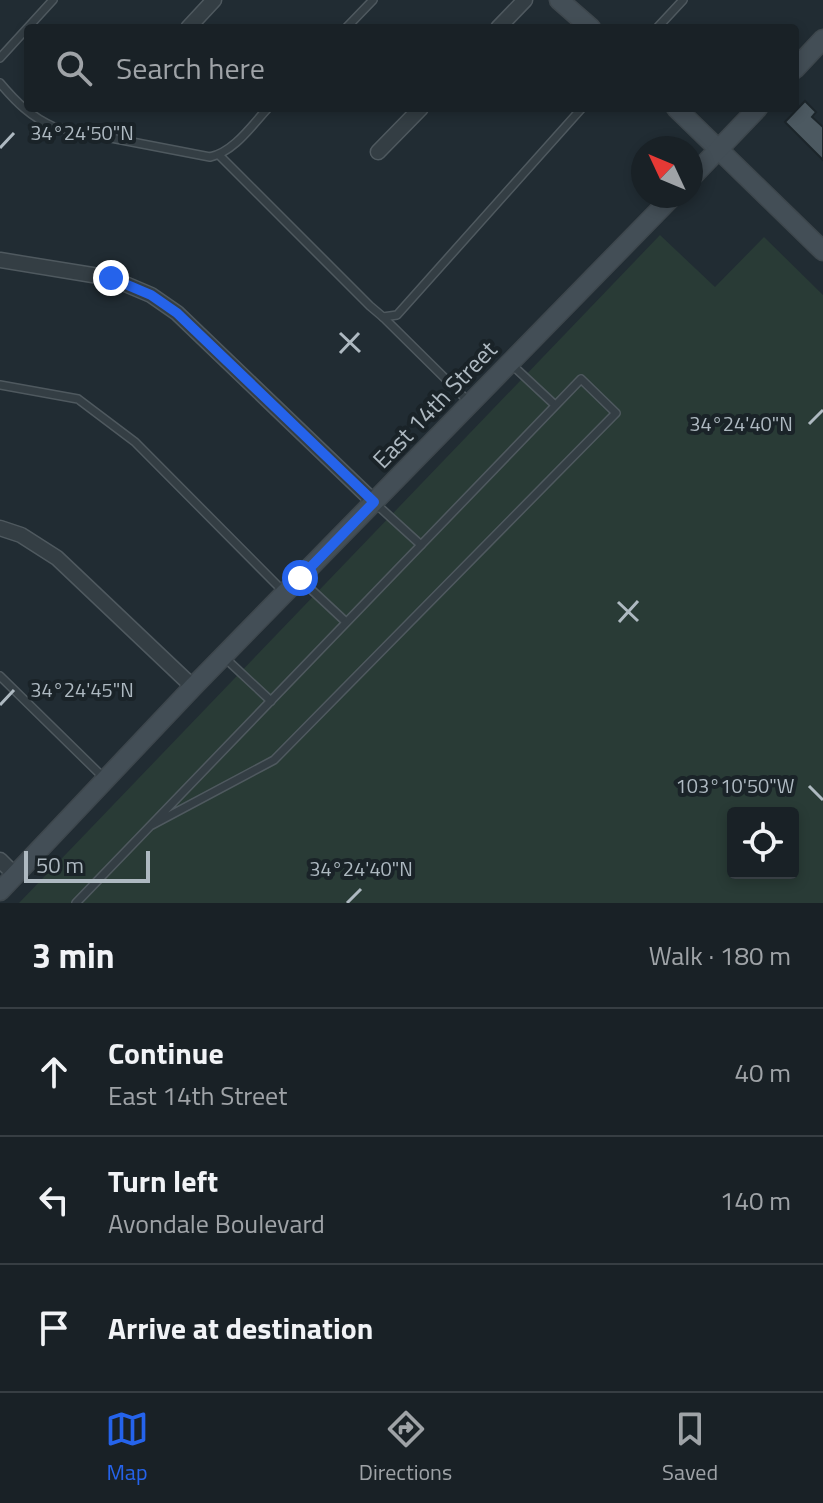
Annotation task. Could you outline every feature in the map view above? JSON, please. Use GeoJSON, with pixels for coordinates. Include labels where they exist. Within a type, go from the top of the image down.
{"type":"FeatureCollection","features":[{"type":"Feature","properties":{"kind":"street"},"geometry":{"type":"LineString","coordinates":[[192,24],[214,0]]}},
{"type":"Feature","properties":{"kind":"street"},"geometry":{"type":"LineString","coordinates":[[502,24],[525,0]]}},
{"type":"Feature","properties":{"kind":"street"},"geometry":{"type":"LineString","coordinates":[[559,0],[586,24]]}},
{"type":"Feature","properties":{"kind":"street"},"geometry":{"type":"LineString","coordinates":[[799,65],[823,39]]}},
{"type":"Feature","properties":{"kind":"street"},"geometry":{"type":"LineString","coordinates":[[378,152],[417,112]]}},
{"type":"Feature","properties":{"kind":"street"},"geometry":{"type":"LineString","coordinates":[[680,112],[823,251]]}},
{"type":"Feature","properties":{"kind":"street"},"geometry":{"type":"LineString","coordinates":[[703,165],[754,112]]}},
{"type":"Feature","properties":{"kind":"street","name":"East 14th Street"},"geometry":{"type":"LineString","coordinates":[[0,891],[223,656],[661,208]]}},
{"type":"Feature","properties":{"kind":"street"},"geometry":{"type":"LineString","coordinates":[[0,260],[111,278],[151,295],[177,313],[374,502]]}},
{"type":"Feature","properties":{"kind":"street"},"geometry":{"type":"LineString","coordinates":[[0,528],[21,535],[57,558],[193,687]]}},
{"type":"Feature","properties":{"kind":"street"},"geometry":{"type":"LineString","coordinates":[[0,860],[15,875]]}},
{"type":"Feature","properties":{"kind":"lane"},"geometry":{"type":"LineString","coordinates":[[31,24],[53,0]]}},
{"type":"Feature","properties":{"kind":"lane"},"geometry":{"type":"LineString","coordinates":[[350,24],[373,0]]}},
{"type":"Feature","properties":{"kind":"lane"},"geometry":{"type":"LineString","coordinates":[[661,24],[683,0]]}},
{"type":"Feature","properties":{"kind":"lane"},"geometry":{"type":"LineString","coordinates":[[0,58],[24,32]]}},
{"type":"Feature","properties":{"kind":"lane"},"geometry":{"type":"LineString","coordinates":[[0,83],[24,109]]}},
{"type":"Feature","properties":{"kind":"lane"},"geometry":{"type":"LineString","coordinates":[[27,112],[54,127],[210,157],[219,155],[264,112]]}},
{"type":"Feature","properties":{"kind":"lane"},"geometry":{"type":"LineString","coordinates":[[383,317],[397,315],[578,112]]}},
{"type":"Feature","properties":{"kind":"lane"},"geometry":{"type":"LineString","coordinates":[[219,155],[470,403]]}},
{"type":"Feature","properties":{"kind":"lane"},"geometry":{"type":"LineString","coordinates":[[509,362],[555,405]]}},
{"type":"Feature","properties":{"kind":"lane"},"geometry":{"type":"LineString","coordinates":[[76,903],[581,379],[616,413],[274,760],[152,825]]}},
{"type":"Feature","properties":{"kind":"lane"},"geometry":{"type":"LineString","coordinates":[[0,385],[78,399],[135,442],[285,593]]}},
{"type":"Feature","properties":{"kind":"lane"},"geometry":{"type":"LineString","coordinates":[[374,502],[421,545]]}},
{"type":"Feature","properties":{"kind":"lane"},"geometry":{"type":"LineString","coordinates":[[300,578],[346,622]]}},
{"type":"Feature","properties":{"kind":"lane"},"geometry":{"type":"LineString","coordinates":[[223,656],[271,701]]}},
{"type":"Feature","properties":{"kind":"lane"},"geometry":{"type":"LineString","coordinates":[[0,676],[105,780]]}},
{"type":"Feature","properties":{"kind":"green space"},"geometry":{"type":"Polygon","coordinates":[[[660,235],[715,287],[764,237],[823,295],[823,903],[19,903],[660,235]]]}},
{"type":"Feature","properties":{"kind":"building"},"geometry":{"type":"Polygon","coordinates":[[[805,101],[816,112],[812,117],[823,127],[823,160],[785,122],[795,112],[799,112],[805,101]]]}},
{"type":"Feature","properties":{"kind":"route"},"geometry":{"type":"LineString","coordinates":[[111,278],[151,295],[177,313],[374,502],[300,578]]}}]}
